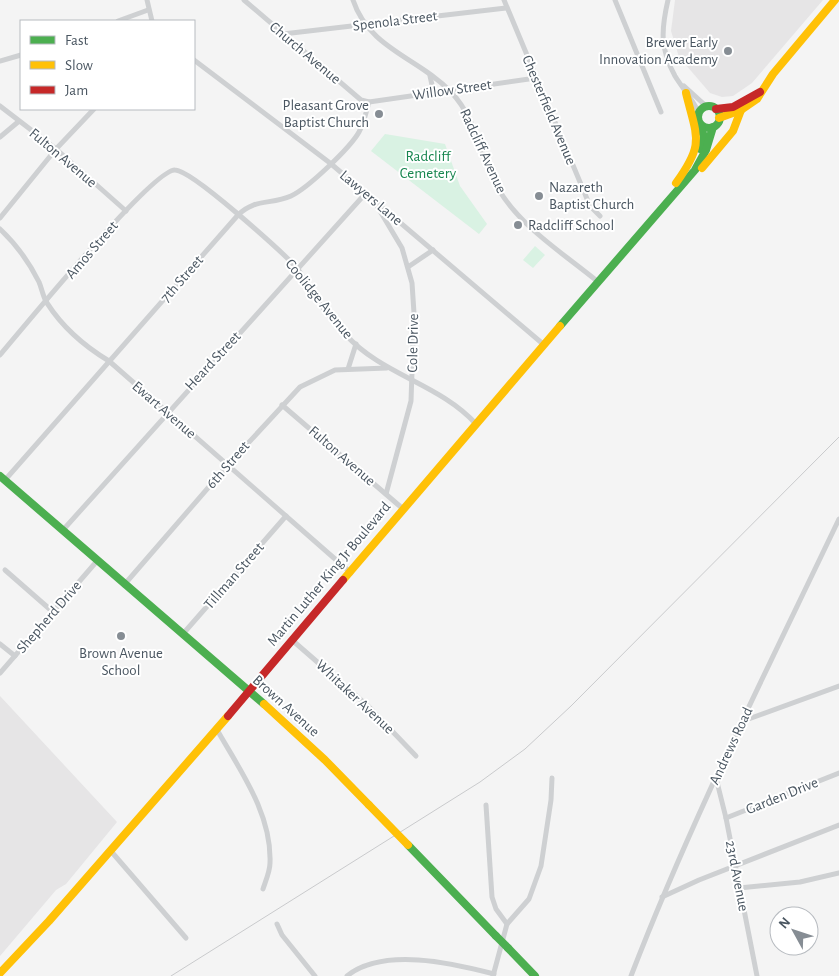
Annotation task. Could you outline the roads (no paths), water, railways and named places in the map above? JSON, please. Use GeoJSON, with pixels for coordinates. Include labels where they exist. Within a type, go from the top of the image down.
{"type":"FeatureCollection","features":[{"type":"Feature","properties":{"kind":"main road","name":"Martin Luther King Jr Boulevard"},"geometry":{"type":"LineString","coordinates":[[720,118],[740,110],[757,99],[773,74],[835,0]]}},
{"type":"Feature","properties":{"kind":"main road","name":"Martin Luther King Jr Boulevard"},"geometry":{"type":"LineString","coordinates":[[716,109],[733,107],[760,92]]}},
{"type":"Feature","properties":{"kind":"main road"},"geometry":{"type":"LineString","coordinates":[[670,196],[696,152],[698,144],[686,93]]}},
{"type":"Feature","properties":{"kind":"main road"},"geometry":{"type":"LineString","coordinates":[[706,106],[716,109],[720,118],[713,126],[706,127],[700,123],[698,113],[706,106]]}},
{"type":"Feature","properties":{"kind":"main road","name":"Martin Luther King Jr Boulevard"},"geometry":{"type":"LineString","coordinates":[[676,190],[692,180],[733,131],[740,110]]}},
{"type":"Feature","properties":{"kind":"main road","name":"Martin Luther King Jr Boulevard"},"geometry":{"type":"LineString","coordinates":[[683,181],[702,144],[704,137],[700,123]]}},
{"type":"Feature","properties":{"kind":"main road","name":"Martin Luther King Jr Boulevard"},"geometry":{"type":"LineString","coordinates":[[0,973],[249,691],[350,573],[402,508],[701,162],[713,126]]}},
{"type":"Feature","properties":{"kind":"main road","name":"Brown Avenue"},"geometry":{"type":"LineString","coordinates":[[3,478],[124,585],[249,691],[325,760],[535,976]]}},
{"type":"Feature","properties":{"kind":"street"},"geometry":{"type":"LineString","coordinates":[[147,0],[152,20]]}},
{"type":"Feature","properties":{"kind":"street","name":"Church Avenue"},"geometry":{"type":"LineString","coordinates":[[244,0],[361,100],[369,102]]}},
{"type":"Feature","properties":{"kind":"street","name":"Radcliff Avenue"},"geometry":{"type":"LineString","coordinates":[[353,0],[365,25],[385,45],[450,91],[467,115],[494,180],[506,201],[526,222],[597,281]]}},
{"type":"Feature","properties":{"kind":"street","name":"Chesterfield Avenue"},"geometry":{"type":"LineString","coordinates":[[504,0],[590,206],[600,216]]}},
{"type":"Feature","properties":{"kind":"street"},"geometry":{"type":"LineString","coordinates":[[615,0],[661,112]]}},
{"type":"Feature","properties":{"kind":"street"},"geometry":{"type":"LineString","coordinates":[[668,0],[662,26],[662,43],[676,77],[698,113]]}},
{"type":"Feature","properties":{"kind":"street","name":"Spenola Street"},"geometry":{"type":"LineString","coordinates":[[283,34],[506,8]]}},
{"type":"Feature","properties":{"kind":"street"},"geometry":{"type":"LineString","coordinates":[[121,20],[148,10]]}},
{"type":"Feature","properties":{"kind":"street"},"geometry":{"type":"LineString","coordinates":[[0,61],[20,55]]}},
{"type":"Feature","properties":{"kind":"street","name":"Lawyers Lane"},"geometry":{"type":"LineString","coordinates":[[195,61],[330,163],[543,344]]}},
{"type":"Feature","properties":{"kind":"street"},"geometry":{"type":"LineString","coordinates":[[427,94],[432,85],[430,76]]}},
{"type":"Feature","properties":{"kind":"street","name":"Willow Street"},"geometry":{"type":"LineString","coordinates":[[369,102],[536,78]]}},
{"type":"Feature","properties":{"kind":"street"},"geometry":{"type":"LineString","coordinates":[[681,84],[706,106]]}},
{"type":"Feature","properties":{"kind":"street","name":"7th Street"},"geometry":{"type":"LineString","coordinates":[[3,478],[238,215],[248,206],[289,197],[300,191],[360,131],[369,102]]}},
{"type":"Feature","properties":{"kind":"street","name":"Fulton Avenue"},"geometry":{"type":"LineString","coordinates":[[0,106],[18,122],[56,149],[126,211]]}},
{"type":"Feature","properties":{"kind":"street"},"geometry":{"type":"LineString","coordinates":[[0,218],[56,149],[93,110]]}},
{"type":"Feature","properties":{"kind":"street"},"geometry":{"type":"LineString","coordinates":[[0,137],[18,122]]}},
{"type":"Feature","properties":{"kind":"street","name":"Amos Street"},"geometry":{"type":"LineString","coordinates":[[0,355],[126,211],[163,174],[174,169],[195,179]]}},
{"type":"Feature","properties":{"kind":"street","name":"Coolidge Avenue"},"geometry":{"type":"LineString","coordinates":[[195,179],[298,269],[322,307],[356,344],[387,368],[446,399],[465,412],[476,424]]}},
{"type":"Feature","properties":{"kind":"street","name":"Heard Street"},"geometry":{"type":"LineString","coordinates":[[63,530],[166,412],[366,194]]}},
{"type":"Feature","properties":{"kind":"street","name":"Cole Drive"},"geometry":{"type":"LineString","coordinates":[[372,200],[402,248],[412,283],[414,313],[411,401],[386,494]]}},
{"type":"Feature","properties":{"kind":"street","name":"Ewart Avenue"},"geometry":{"type":"LineString","coordinates":[[0,229],[13,242],[28,262],[46,301],[62,324],[77,339],[109,361],[350,573]]}},
{"type":"Feature","properties":{"kind":"street"},"geometry":{"type":"LineString","coordinates":[[408,267],[433,250]]}},
{"type":"Feature","properties":{"kind":"street"},"geometry":{"type":"LineString","coordinates":[[348,369],[356,344]]}},
{"type":"Feature","properties":{"kind":"street","name":"6th Street"},"geometry":{"type":"LineString","coordinates":[[124,585],[300,387],[335,370],[387,368]]}},
{"type":"Feature","properties":{"kind":"street","name":"Fulton Avenue"},"geometry":{"type":"LineString","coordinates":[[282,405],[402,508]]}},
{"type":"Feature","properties":{"kind":"street","name":"Tillman Street"},"geometry":{"type":"LineString","coordinates":[[182,635],[286,516]]}},
{"type":"Feature","properties":{"kind":"street","name":"Andrews Road"},"geometry":{"type":"LineString","coordinates":[[631,976],[661,897],[839,519]]}},
{"type":"Feature","properties":{"kind":"street","name":"Shepherd Drive"},"geometry":{"type":"LineString","coordinates":[[0,673],[97,561]]}},
{"type":"Feature","properties":{"kind":"street"},"geometry":{"type":"LineString","coordinates":[[5,570],[53,612]]}},
{"type":"Feature","properties":{"kind":"street","name":"Whitaker Avenue"},"geometry":{"type":"LineString","coordinates":[[292,640],[369,707],[416,756]]}},
{"type":"Feature","properties":{"kind":"street"},"geometry":{"type":"LineString","coordinates":[[0,644],[15,656]]}},
{"type":"Feature","properties":{"kind":"street"},"geometry":{"type":"LineString","coordinates":[[743,721],[839,686]]}},
{"type":"Feature","properties":{"kind":"street"},"geometry":{"type":"LineString","coordinates":[[216,728],[254,795],[264,820],[270,862],[263,889]]}},
{"type":"Feature","properties":{"kind":"street","name":"Garden Drive"},"geometry":{"type":"LineString","coordinates":[[726,818],[839,773]]}},
{"type":"Feature","properties":{"kind":"street","name":"23rd Avenue"},"geometry":{"type":"LineString","coordinates":[[716,777],[726,818],[734,867],[757,976]]}},
{"type":"Feature","properties":{"kind":"street"},"geometry":{"type":"LineString","coordinates":[[347,976],[354,970],[377,961],[430,962],[494,975],[507,924],[529,899],[541,866],[551,800],[552,778]]}},
{"type":"Feature","properties":{"kind":"street"},"geometry":{"type":"LineString","coordinates":[[486,805],[492,898],[496,908],[507,924]]}},
{"type":"Feature","properties":{"kind":"street"},"geometry":{"type":"LineString","coordinates":[[661,897],[839,825]]}},
{"type":"Feature","properties":{"kind":"street"},"geometry":{"type":"LineString","coordinates":[[110,850],[186,938]]}},
{"type":"Feature","properties":{"kind":"street"},"geometry":{"type":"LineString","coordinates":[[739,888],[800,882],[839,873]]}},
{"type":"Feature","properties":{"kind":"street"},"geometry":{"type":"LineString","coordinates":[[277,924],[282,935],[315,976]]}},
{"type":"Feature","properties":{"kind":"railway"},"geometry":{"type":"LineString","coordinates":[[171,976],[480,782],[525,749],[571,706],[839,437]]}},
{"type":"Feature","properties":{"kind":"place","name":"Brewer Early Innovation Academy"},"geometry":{"type":"Point","coordinates":[728,51]}},
{"type":"Feature","properties":{"kind":"place","name":"Pleasant Grove Baptist Church"},"geometry":{"type":"Point","coordinates":[379,114]}},
{"type":"Feature","properties":{"kind":"place","name":"Nazareth Baptist Church"},"geometry":{"type":"Point","coordinates":[539,196]}},
{"type":"Feature","properties":{"kind":"place","name":"Radcliff School"},"geometry":{"type":"Point","coordinates":[518,225]}},
{"type":"Feature","properties":{"kind":"place","name":"Brown Avenue School"},"geometry":{"type":"Point","coordinates":[121,636]}},
{"type":"Feature","properties":{"kind":"park label","name":"Radcliff Cemetery"},"geometry":{"type":"Point","coordinates":[428,164]}}]}
